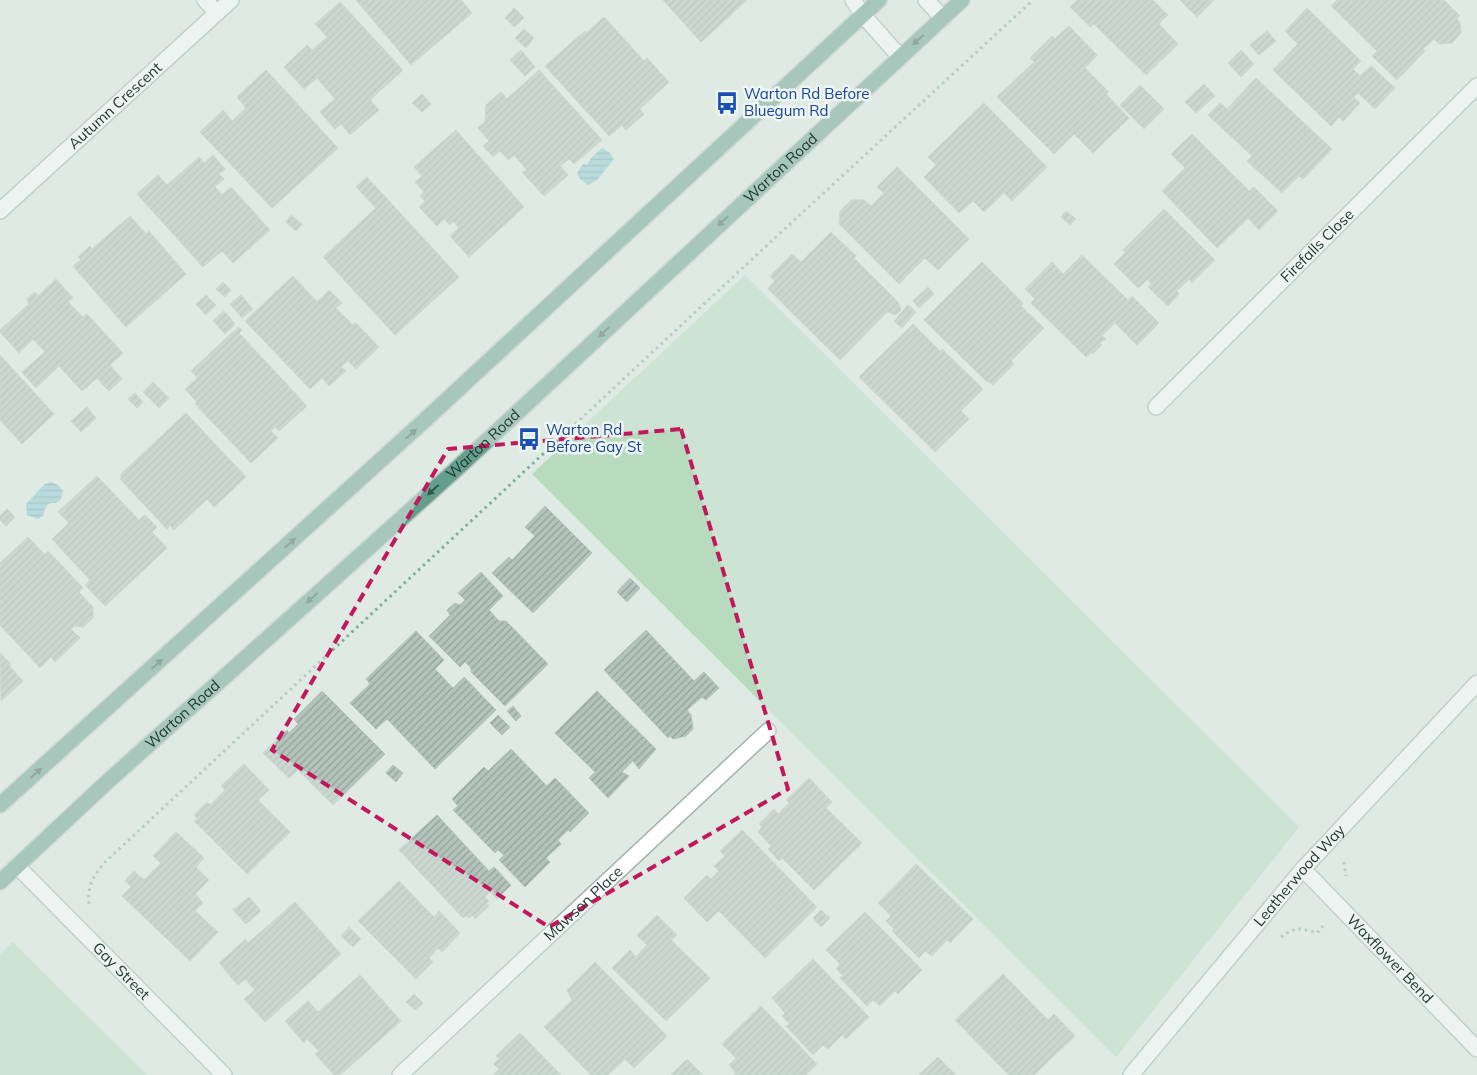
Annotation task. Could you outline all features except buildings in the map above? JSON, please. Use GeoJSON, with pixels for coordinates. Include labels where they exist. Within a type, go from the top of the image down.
{"type":"FeatureCollection","features":[{"type":"Feature","properties":{"kind":"main road"},"geometry":{"type":"LineString","coordinates":[[0,805],[425,420],[879,0]]}},
{"type":"Feature","properties":{"kind":"main road","name":"Warton Road"},"geometry":{"type":"LineString","coordinates":[[0,882],[451,474],[962,0]]}},
{"type":"Feature","properties":{"kind":"street"},"geometry":{"type":"LineString","coordinates":[[205,0],[217,13]]}},
{"type":"Feature","properties":{"kind":"street","name":"Autumn Crescent"},"geometry":{"type":"LineString","coordinates":[[0,211],[231,0]]}},
{"type":"Feature","properties":{"kind":"street"},"geometry":{"type":"LineString","coordinates":[[853,0],[863,16],[900,57]]}},
{"type":"Feature","properties":{"kind":"street"},"geometry":{"type":"LineString","coordinates":[[926,0],[943,18]]}},
{"type":"Feature","properties":{"kind":"street","name":"Firefalls Close"},"geometry":{"type":"LineString","coordinates":[[1156,407],[1477,86]]}},
{"type":"Feature","properties":{"kind":"street","name":"Leatherwood Way"},"geometry":{"type":"LineString","coordinates":[[1131,1075],[1303,869],[1477,682]]}},
{"type":"Feature","properties":{"kind":"street","name":"Mawson Place"},"geometry":{"type":"LineString","coordinates":[[400,1075],[768,732]]}},
{"type":"Feature","properties":{"kind":"street","name":"Gay Street"},"geometry":{"type":"LineString","coordinates":[[17,866],[224,1075]]}},
{"type":"Feature","properties":{"kind":"street","name":"Waxflower Bend"},"geometry":{"type":"LineString","coordinates":[[1303,869],[1477,1049]]}},
{"type":"Feature","properties":{"kind":"path"},"geometry":{"type":"LineString","coordinates":[[89,907],[88,892],[93,876],[103,864],[1033,0]]}},
{"type":"Feature","properties":{"kind":"highlighted area"},"geometry":{"type":"Polygon","coordinates":[[[681,429],[788,789],[549,927],[272,750],[448,449],[681,429]]]}},
{"type":"Feature","properties":{"kind":"green space"},"geometry":{"type":"Polygon","coordinates":[[[745,275],[1299,827],[1116,1057],[532,474],[745,275]]]}},
{"type":"Feature","properties":{"kind":"green space"},"geometry":{"type":"Polygon","coordinates":[[[13,942],[147,1075],[0,1075],[0,954],[13,942]]]}},
{"type":"Feature","properties":{"kind":"water"},"geometry":{"type":"Polygon","coordinates":[[[602,148],[609,152],[614,159],[597,180],[588,185],[580,179],[577,173],[583,164],[587,165],[591,158],[602,148]]]}},
{"type":"Feature","properties":{"kind":"water"},"geometry":{"type":"Polygon","coordinates":[[[51,482],[58,485],[63,491],[61,499],[47,506],[44,515],[38,519],[27,515],[26,504],[45,484],[51,482]]]}},
{"type":"Feature","properties":{"kind":"place","name":"Warton Rd Before Bluegum Rd"},"geometry":{"type":"Point","coordinates":[727,103]}},
{"type":"Feature","properties":{"kind":"place","name":"Warton Rd Before Gay St"},"geometry":{"type":"Point","coordinates":[529,439]}}]}
